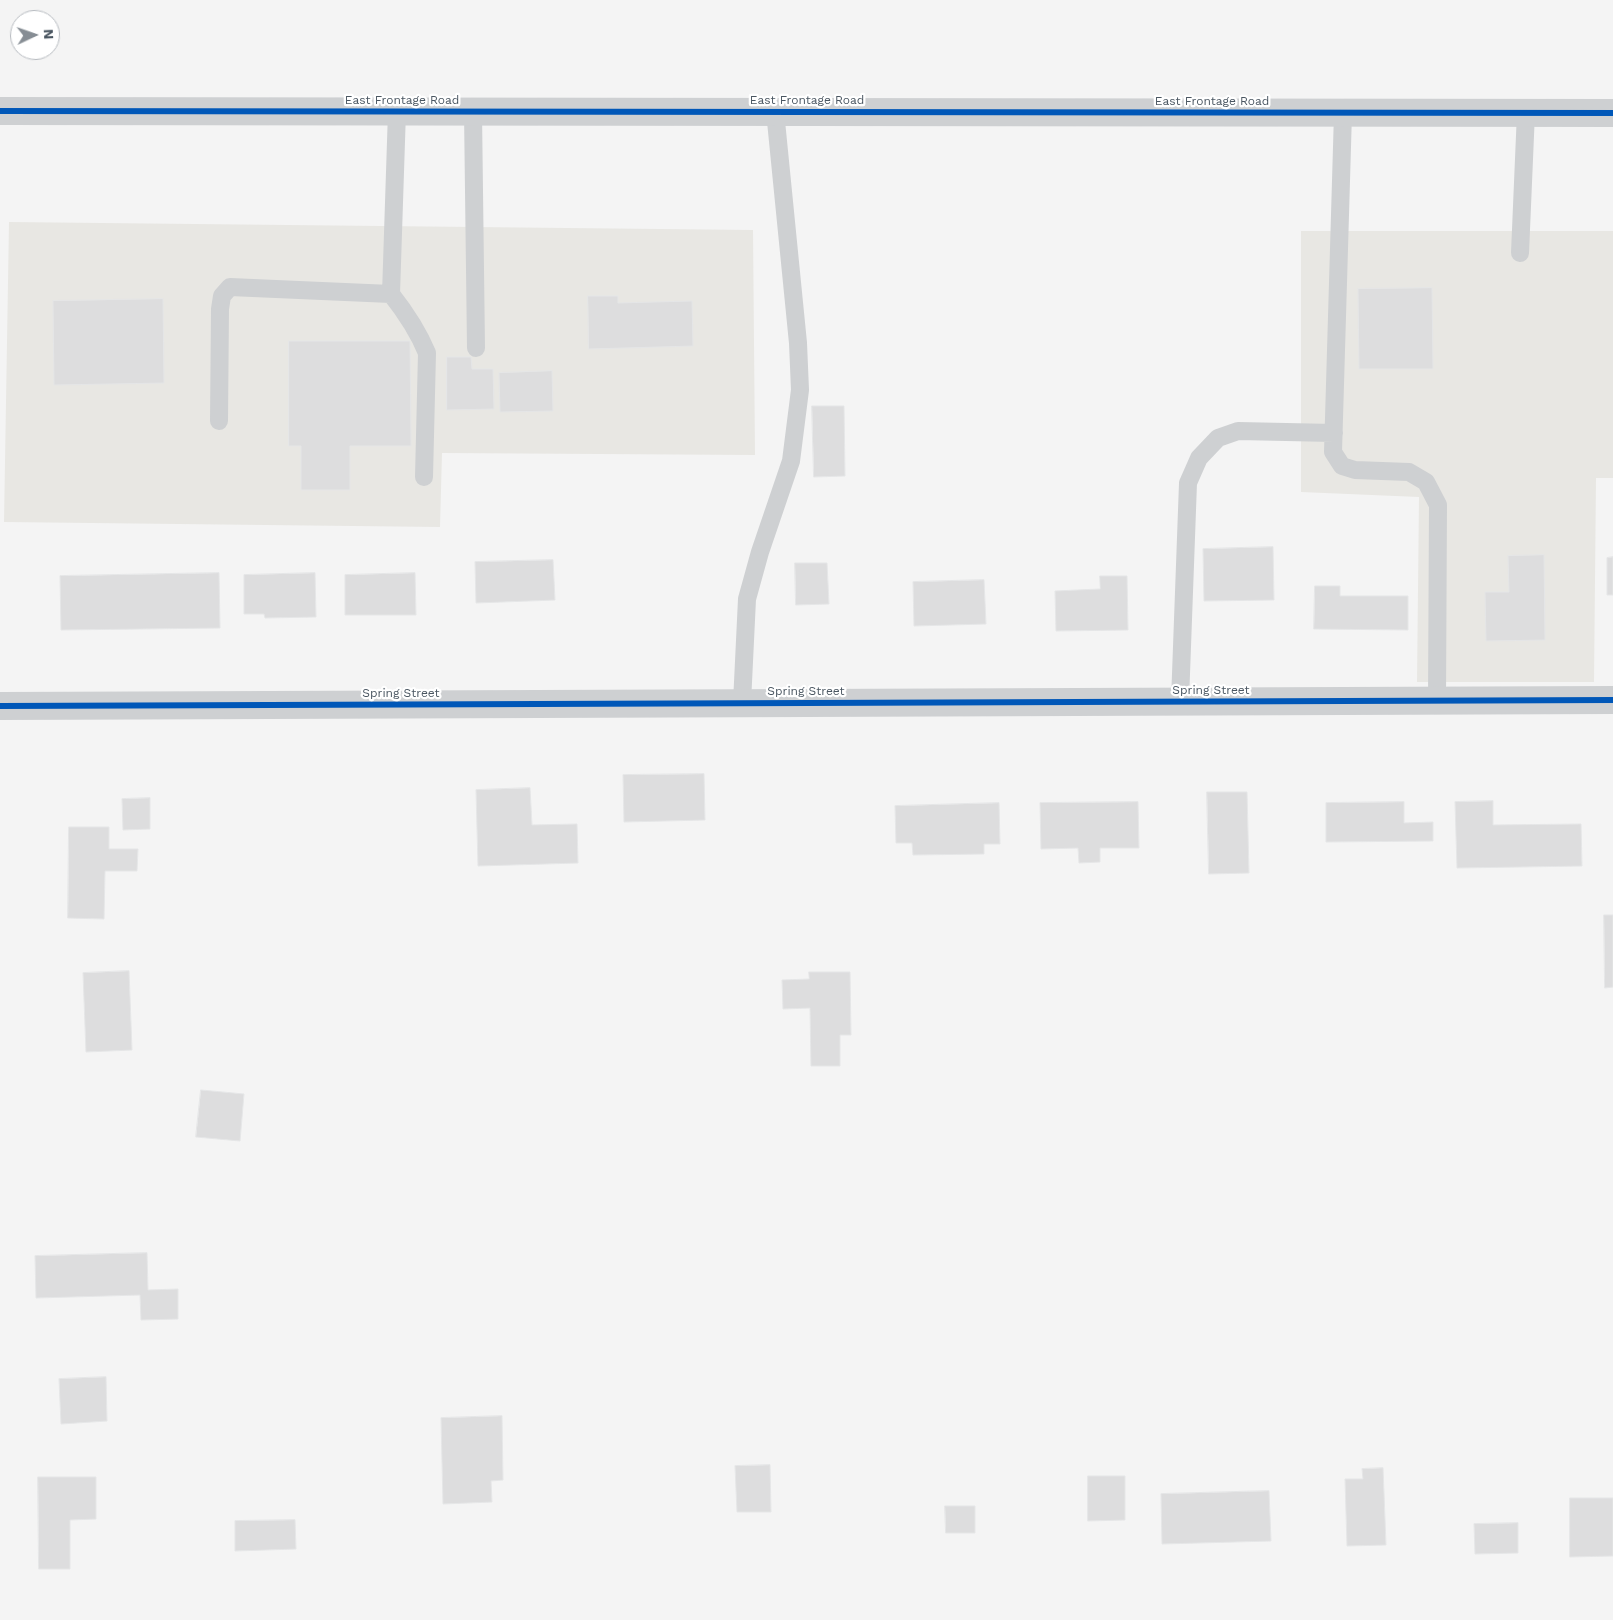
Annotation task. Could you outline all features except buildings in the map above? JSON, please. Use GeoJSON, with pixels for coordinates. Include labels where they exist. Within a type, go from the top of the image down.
{"type":"FeatureCollection","features":[{"type":"Feature","properties":{"kind":"street","name":"East Frontage Road"},"geometry":{"type":"LineString","coordinates":[[0,111],[1613,113]]}},
{"type":"Feature","properties":{"kind":"street","name":"Spring Street"},"geometry":{"type":"LineString","coordinates":[[0,706],[1613,700]]}},
{"type":"Feature","properties":{"kind":"lane"},"geometry":{"type":"LineString","coordinates":[[397,111],[391,294],[409,317],[428,353],[424,477]]}},
{"type":"Feature","properties":{"kind":"lane"},"geometry":{"type":"LineString","coordinates":[[742,703],[747,599],[760,552],[791,461],[800,390],[798,343],[774,111]]}},
{"type":"Feature","properties":{"kind":"lane"},"geometry":{"type":"LineString","coordinates":[[473,112],[476,348]]}},
{"type":"Feature","properties":{"kind":"lane"},"geometry":{"type":"LineString","coordinates":[[1343,112],[1333,452],[1342,466],[1355,470],[1409,472],[1426,482],[1438,505],[1437,700]]}},
{"type":"Feature","properties":{"kind":"lane"},"geometry":{"type":"LineString","coordinates":[[1520,253],[1526,112]]}},
{"type":"Feature","properties":{"kind":"lane"},"geometry":{"type":"LineString","coordinates":[[219,421],[220,309],[222,296],[230,287],[391,294]]}},
{"type":"Feature","properties":{"kind":"lane"},"geometry":{"type":"LineString","coordinates":[[1180,701],[1188,483],[1199,458],[1218,438],[1238,430],[1334,432]]}},
{"type":"Feature","properties":{"kind":"shaded area"},"geometry":{"type":"Polygon","coordinates":[[[9,222],[753,230],[755,455],[442,453],[440,527],[4,522],[9,222]]]}},
{"type":"Feature","properties":{"kind":"shaded area"},"geometry":{"type":"Polygon","coordinates":[[[1301,231],[1613,231],[1613,478],[1596,478],[1594,682],[1417,682],[1419,497],[1301,492],[1301,231]]]}},
{"type":"Feature","properties":{"kind":"cycle path"},"geometry":{"type":"LineString","coordinates":[[0,111],[1613,113]]}},
{"type":"Feature","properties":{"kind":"cycle path"},"geometry":{"type":"LineString","coordinates":[[0,706],[1613,700]]}}]}
